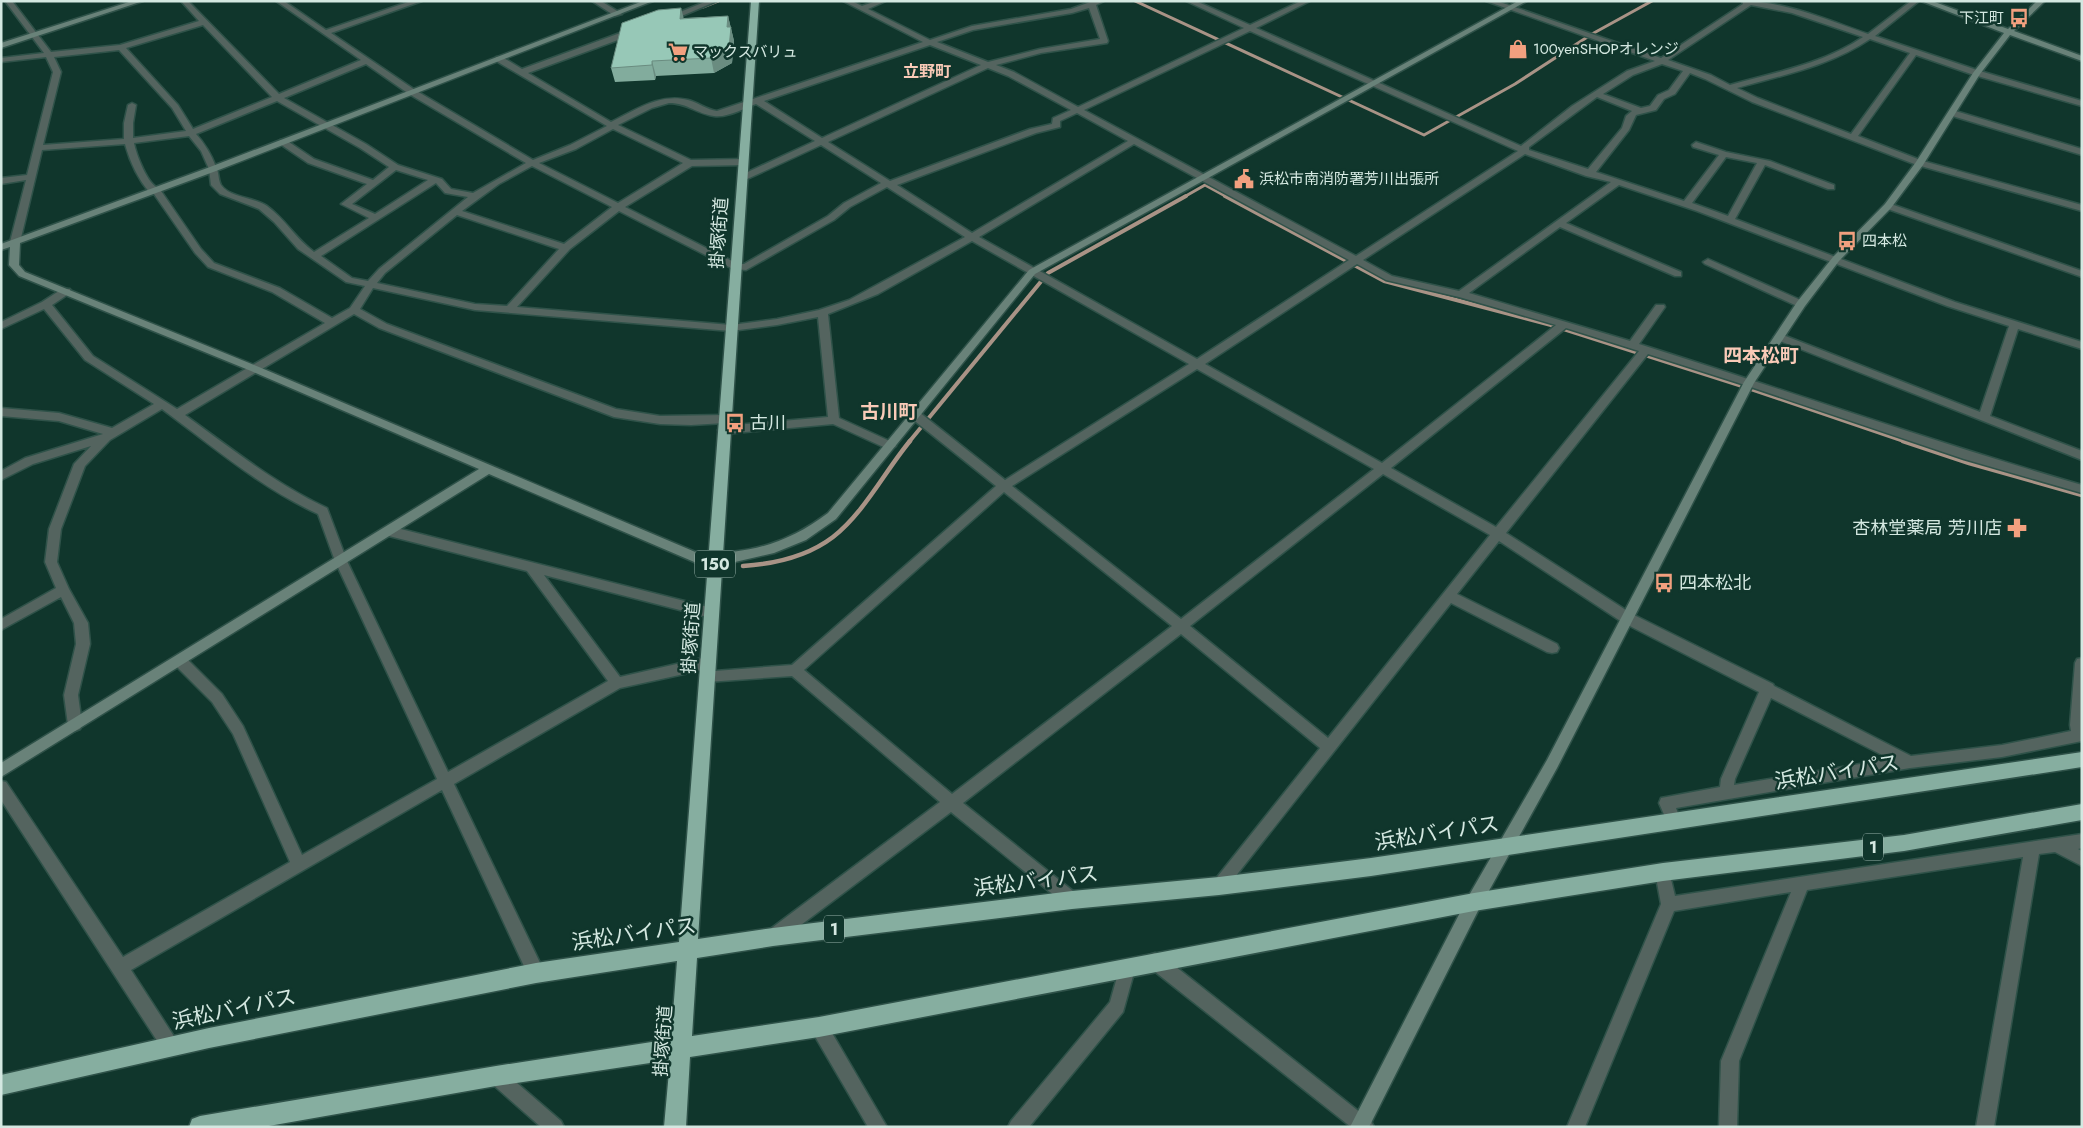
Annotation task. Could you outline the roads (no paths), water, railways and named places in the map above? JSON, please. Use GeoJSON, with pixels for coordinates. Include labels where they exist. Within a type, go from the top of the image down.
{"type":"FeatureCollection","features":[{"type":"Feature","properties":{"kind":"highway","name":"掛塚街道"},"geometry":{"type":"LineString","coordinates":[[675,1127],[742,178],[752,102],[755,1]]}},
{"type":"Feature","properties":{"kind":"highway","name":"浜松バイパス"},"geometry":{"type":"LineString","coordinates":[[1,1085],[377,1003],[536,973],[773,937],[1072,900],[1219,886],[1371,867],[2082,759]]}},
{"type":"Feature","properties":{"kind":"highway","name":"1"},"geometry":{"type":"LineString","coordinates":[[200,1127],[240,1123],[496,1076],[819,1027],[1474,902],[1663,872],[1904,843],[2082,812]]}},
{"type":"Feature","properties":{"kind":"street"},"geometry":{"type":"LineString","coordinates":[[8,1],[34,35],[41,40],[51,56],[57,72],[15,242],[14,265],[22,274],[255,369],[699,558],[715,559],[776,549],[805,536],[832,516],[1032,272],[1524,1]]}},
{"type":"Feature","properties":{"kind":"street"},"geometry":{"type":"LineString","coordinates":[[1,46],[140,1]]}},
{"type":"Feature","properties":{"kind":"street"},"geometry":{"type":"LineString","coordinates":[[184,1],[278,98],[327,125],[395,167],[439,181],[448,191],[475,196]]}},
{"type":"Feature","properties":{"kind":"street"},"geometry":{"type":"LineString","coordinates":[[279,1],[412,92],[532,163],[736,267],[746,267],[831,218],[847,204],[887,184],[1024,134],[1057,125],[1056,120],[1307,1]]}},
{"type":"Feature","properties":{"kind":"street"},"geometry":{"type":"LineString","coordinates":[[324,33],[419,1]]}},
{"type":"Feature","properties":{"kind":"street"},"geometry":{"type":"LineString","coordinates":[[595,1],[618,14]]}},
{"type":"Feature","properties":{"kind":"street"},"geometry":{"type":"LineString","coordinates":[[1,247],[155,191],[650,1]]}},
{"type":"Feature","properties":{"kind":"street"},"geometry":{"type":"LineString","coordinates":[[659,22],[714,1]]}},
{"type":"Feature","properties":{"kind":"street"},"geometry":{"type":"LineString","coordinates":[[846,1],[929,42],[1011,74],[1203,177],[1353,262],[1389,278],[1461,294],[1640,347],[1968,456],[2082,489]]}},
{"type":"Feature","properties":{"kind":"street"},"geometry":{"type":"LineString","coordinates":[[862,9],[883,1]]}},
{"type":"Feature","properties":{"kind":"street"},"geometry":{"type":"LineString","coordinates":[[176,415],[354,310],[382,271],[475,196],[532,163],[573,147],[612,126],[666,101],[688,102],[712,114],[718,114],[972,28],[1072,11],[1101,1]]}},
{"type":"Feature","properties":{"kind":"street"},"geometry":{"type":"LineString","coordinates":[[1189,1],[1524,151],[1730,220],[1951,304],[2082,346]]}},
{"type":"Feature","properties":{"kind":"street"},"geometry":{"type":"LineString","coordinates":[[1490,1],[1688,70],[1732,87],[1755,100],[1920,163],[2082,208]]}},
{"type":"Feature","properties":{"kind":"street"},"geometry":{"type":"LineString","coordinates":[[1732,87],[1823,61],[1842,53],[1868,37],[1916,1]]}},
{"type":"Feature","properties":{"kind":"street"},"geometry":{"type":"LineString","coordinates":[[1924,1],[2082,59]]}},
{"type":"Feature","properties":{"kind":"street"},"geometry":{"type":"LineString","coordinates":[[1155,962],[1361,1126],[1474,902],[1552,764],[1749,382],[1801,304],[1836,259],[1888,206],[1920,163],[1977,74],[2010,32],[2042,1]]}},
{"type":"Feature","properties":{"kind":"street"},"geometry":{"type":"LineString","coordinates":[[795,670],[1005,485],[1197,364],[1524,151],[1525,146],[1550,126],[1630,73],[1662,61],[1748,2],[1794,11],[1977,74],[2082,104]]}},
{"type":"Feature","properties":{"kind":"street"},"geometry":{"type":"LineString","coordinates":[[742,178],[988,65],[1040,51],[1104,41],[1092,5]]}},
{"type":"Feature","properties":{"kind":"street"},"geometry":{"type":"LineString","coordinates":[[1,60],[51,56],[120,46],[204,22]]}},
{"type":"Feature","properties":{"kind":"street"},"geometry":{"type":"LineString","coordinates":[[522,72],[641,28]]}},
{"type":"Feature","properties":{"kind":"street"},"geometry":{"type":"LineString","coordinates":[[120,46],[175,107],[191,133],[205,150],[213,169],[216,185],[223,192],[262,207],[277,220],[301,247],[349,280],[475,307],[731,328],[771,324],[823,312],[854,302],[972,237],[1056,190],[1135,140]]}},
{"type":"Feature","properties":{"kind":"street"},"geometry":{"type":"LineString","coordinates":[[1853,137],[1914,53]]}},
{"type":"Feature","properties":{"kind":"street"},"geometry":{"type":"LineString","coordinates":[[499,59],[612,126],[690,163],[744,162]]}},
{"type":"Feature","properties":{"kind":"street"},"geometry":{"type":"LineString","coordinates":[[39,148],[129,141],[191,133],[366,61]]}},
{"type":"Feature","properties":{"kind":"street"},"geometry":{"type":"LineString","coordinates":[[1598,95],[1638,110],[1653,108],[1661,97],[1672,92],[1688,70]]}},
{"type":"Feature","properties":{"kind":"street"},"geometry":{"type":"LineString","coordinates":[[752,102],[821,142],[972,237],[1032,272],[1497,533],[1627,618],[1768,688],[1910,762]]}},
{"type":"Feature","properties":{"kind":"street"},"geometry":{"type":"LineString","coordinates":[[132,104],[129,114],[129,141],[146,183],[155,191],[198,251],[211,265],[276,290],[333,323]]}},
{"type":"Feature","properties":{"kind":"street"},"geometry":{"type":"LineString","coordinates":[[1589,174],[1626,128],[1628,119],[1638,110]]}},
{"type":"Feature","properties":{"kind":"street"},"geometry":{"type":"LineString","coordinates":[[1952,113],[2082,152]]}},
{"type":"Feature","properties":{"kind":"street"},"geometry":{"type":"LineString","coordinates":[[283,142],[311,161],[374,183]]}},
{"type":"Feature","properties":{"kind":"street"},"geometry":{"type":"LineString","coordinates":[[1696,145],[1724,154],[1762,162],[1831,187]]}},
{"type":"Feature","properties":{"kind":"street"},"geometry":{"type":"LineString","coordinates":[[1686,205],[1724,154]]}},
{"type":"Feature","properties":{"kind":"street"},"geometry":{"type":"LineString","coordinates":[[1730,220],[1762,162]]}},
{"type":"Feature","properties":{"kind":"street"},"geometry":{"type":"LineString","coordinates":[[510,309],[565,248],[587,229],[618,207],[690,163]]}},
{"type":"Feature","properties":{"kind":"street"},"geometry":{"type":"LineString","coordinates":[[377,218],[346,204],[395,167]]}},
{"type":"Feature","properties":{"kind":"street"},"geometry":{"type":"LineString","coordinates":[[1,181],[31,178]]}},
{"type":"Feature","properties":{"kind":"street"},"geometry":{"type":"LineString","coordinates":[[314,256],[435,180]]}},
{"type":"Feature","properties":{"kind":"street"},"geometry":{"type":"LineString","coordinates":[[1461,294],[1617,182]]}},
{"type":"Feature","properties":{"kind":"street"},"geometry":{"type":"LineString","coordinates":[[1888,206],[2082,274]]}},
{"type":"Feature","properties":{"kind":"street"},"geometry":{"type":"LineString","coordinates":[[457,212],[565,248]]}},
{"type":"Feature","properties":{"kind":"street"},"geometry":{"type":"LineString","coordinates":[[1560,224],[1678,274]]}},
{"type":"Feature","properties":{"kind":"street"},"geometry":{"type":"LineString","coordinates":[[1708,262],[1801,304]]}},
{"type":"Feature","properties":{"kind":"street"},"geometry":{"type":"LineString","coordinates":[[1,326],[46,304],[66,291]]}},
{"type":"Feature","properties":{"kind":"street"},"geometry":{"type":"LineString","coordinates":[[46,304],[89,358],[162,404],[268,481],[301,501],[323,511],[341,561],[536,973]]}},
{"type":"Feature","properties":{"kind":"street"},"geometry":{"type":"LineString","coordinates":[[1219,886],[1450,596],[1640,347],[1660,307]]}},
{"type":"Feature","properties":{"kind":"street"},"geometry":{"type":"LineString","coordinates":[[354,310],[383,326],[614,413],[660,420],[725,424],[834,420],[890,446]]}},
{"type":"Feature","properties":{"kind":"street"},"geometry":{"type":"LineString","coordinates":[[823,312],[834,420]]}},
{"type":"Feature","properties":{"kind":"street"},"geometry":{"type":"LineString","coordinates":[[773,937],[953,804],[1382,469],[1564,324]]}},
{"type":"Feature","properties":{"kind":"street"},"geometry":{"type":"LineString","coordinates":[[1984,418],[2015,324]]}},
{"type":"Feature","properties":{"kind":"street"},"geometry":{"type":"LineString","coordinates":[[1779,337],[2082,456]]}},
{"type":"Feature","properties":{"kind":"street"},"geometry":{"type":"LineString","coordinates":[[1,476],[29,461],[110,435],[162,404]]}},
{"type":"Feature","properties":{"kind":"street"},"geometry":{"type":"LineString","coordinates":[[1,412],[59,416],[110,435]]}},
{"type":"Feature","properties":{"kind":"street"},"geometry":{"type":"LineString","coordinates":[[915,415],[1181,626],[1329,747]]}},
{"type":"Feature","properties":{"kind":"street"},"geometry":{"type":"LineString","coordinates":[[75,725],[72,695],[83,644],[82,623],[63,590],[51,562],[55,529],[80,464],[110,435]]}},
{"type":"Feature","properties":{"kind":"street"},"geometry":{"type":"LineString","coordinates":[[1,772],[488,469]]}},
{"type":"Feature","properties":{"kind":"street"},"geometry":{"type":"LineString","coordinates":[[389,531],[711,613]]}},
{"type":"Feature","properties":{"kind":"street"},"geometry":{"type":"LineString","coordinates":[[531,567],[617,684]]}},
{"type":"Feature","properties":{"kind":"street"},"geometry":{"type":"LineString","coordinates":[[1,625],[63,590]]}},
{"type":"Feature","properties":{"kind":"street"},"geometry":{"type":"LineString","coordinates":[[1450,596],[1552,648]]}},
{"type":"Feature","properties":{"kind":"street"},"geometry":{"type":"LineString","coordinates":[[180,661],[217,698],[238,730],[300,864]]}},
{"type":"Feature","properties":{"kind":"street"},"geometry":{"type":"LineString","coordinates":[[1674,821],[1666,804],[1910,762],[2002,751],[2080,735],[2077,725],[2082,663]]}},
{"type":"Feature","properties":{"kind":"street"},"geometry":{"type":"LineString","coordinates":[[120,967],[617,684],[707,670],[795,670],[953,804],[1072,900]]}},
{"type":"Feature","properties":{"kind":"street"},"geometry":{"type":"LineString","coordinates":[[1726,793],[1728,779],[1768,688]]}},
{"type":"Feature","properties":{"kind":"street"},"geometry":{"type":"LineString","coordinates":[[1,787],[120,967],[170,1047]]}},
{"type":"Feature","properties":{"kind":"street"},"geometry":{"type":"LineString","coordinates":[[1669,904],[2082,841]]}},
{"type":"Feature","properties":{"kind":"street"},"geometry":{"type":"LineString","coordinates":[[2057,845],[2082,858]]}},
{"type":"Feature","properties":{"kind":"street"},"geometry":{"type":"LineString","coordinates":[[1985,1127],[2032,850]]}},
{"type":"Feature","properties":{"kind":"street"},"geometry":{"type":"LineString","coordinates":[[1576,1127],[1669,904],[1663,872]]}},
{"type":"Feature","properties":{"kind":"street"},"geometry":{"type":"LineString","coordinates":[[1728,1127],[1730,1061],[1802,883]]}},
{"type":"Feature","properties":{"kind":"street"},"geometry":{"type":"LineString","coordinates":[[1017,1127],[1117,1006],[1127,969]]}},
{"type":"Feature","properties":{"kind":"street"},"geometry":{"type":"LineString","coordinates":[[819,1027],[878,1127]]}},
{"type":"Feature","properties":{"kind":"street"},"geometry":{"type":"LineString","coordinates":[[496,1076],[555,1127]]}},
{"type":"Feature","properties":{"kind":"waterway"},"geometry":{"type":"LineString","coordinates":[[703,7],[718,1]]}},
{"type":"Feature","properties":{"kind":"waterway"},"geometry":{"type":"LineString","coordinates":[[1135,1],[1424,135],[1515,84],[1592,34],[1652,1]]}},
{"type":"Feature","properties":{"kind":"waterway"},"geometry":{"type":"LineString","coordinates":[[1184,197],[1205,185],[1227,197]]}},
{"type":"Feature","properties":{"kind":"waterway"},"geometry":{"type":"LineString","coordinates":[[909,442],[1048,273],[1186,196]]}},
{"type":"Feature","properties":{"kind":"waterway"},"geometry":{"type":"LineString","coordinates":[[1225,196],[1384,281],[1551,325],[1739,385],[1907,442]]}},
{"type":"Feature","properties":{"kind":"waterway"},"geometry":{"type":"LineString","coordinates":[[743,566],[790,558],[813,549],[833,537],[855,516],[910,441]]}},
{"type":"Feature","properties":{"kind":"waterway"},"geometry":{"type":"LineString","coordinates":[[1903,441],[1969,463],[2082,495]]}},
{"type":"Feature","properties":{"kind":"place","name":"下江町"},"geometry":{"type":"Point","coordinates":[2019,18]}},
{"type":"Feature","properties":{"kind":"place","name":"100yenSHOPオレンジ"},"geometry":{"type":"Point","coordinates":[1518,49]}},
{"type":"Feature","properties":{"kind":"place","name":"マックスバリュ"},"geometry":{"type":"Point","coordinates":[678,52]}},
{"type":"Feature","properties":{"kind":"place","name":"浜松市南消防署芳川出張所"},"geometry":{"type":"Point","coordinates":[1244,179]}},
{"type":"Feature","properties":{"kind":"place","name":"四本松"},"geometry":{"type":"Point","coordinates":[1847,241]}},
{"type":"Feature","properties":{"kind":"place","name":"古川"},"geometry":{"type":"Point","coordinates":[735,423]}},
{"type":"Feature","properties":{"kind":"place","name":"杏林堂薬局 芳川店"},"geometry":{"type":"Point","coordinates":[2017,528]}},
{"type":"Feature","properties":{"kind":"place","name":"四本松北"},"geometry":{"type":"Point","coordinates":[1664,583]}},
{"type":"Feature","properties":{"kind":"district","name":"立野町"},"geometry":{"type":"Point","coordinates":[927,71]}},
{"type":"Feature","properties":{"kind":"district","name":"四本松町"},"geometry":{"type":"Point","coordinates":[1761,355]}},
{"type":"Feature","properties":{"kind":"district","name":"古川町"},"geometry":{"type":"Point","coordinates":[889,411]}}]}
